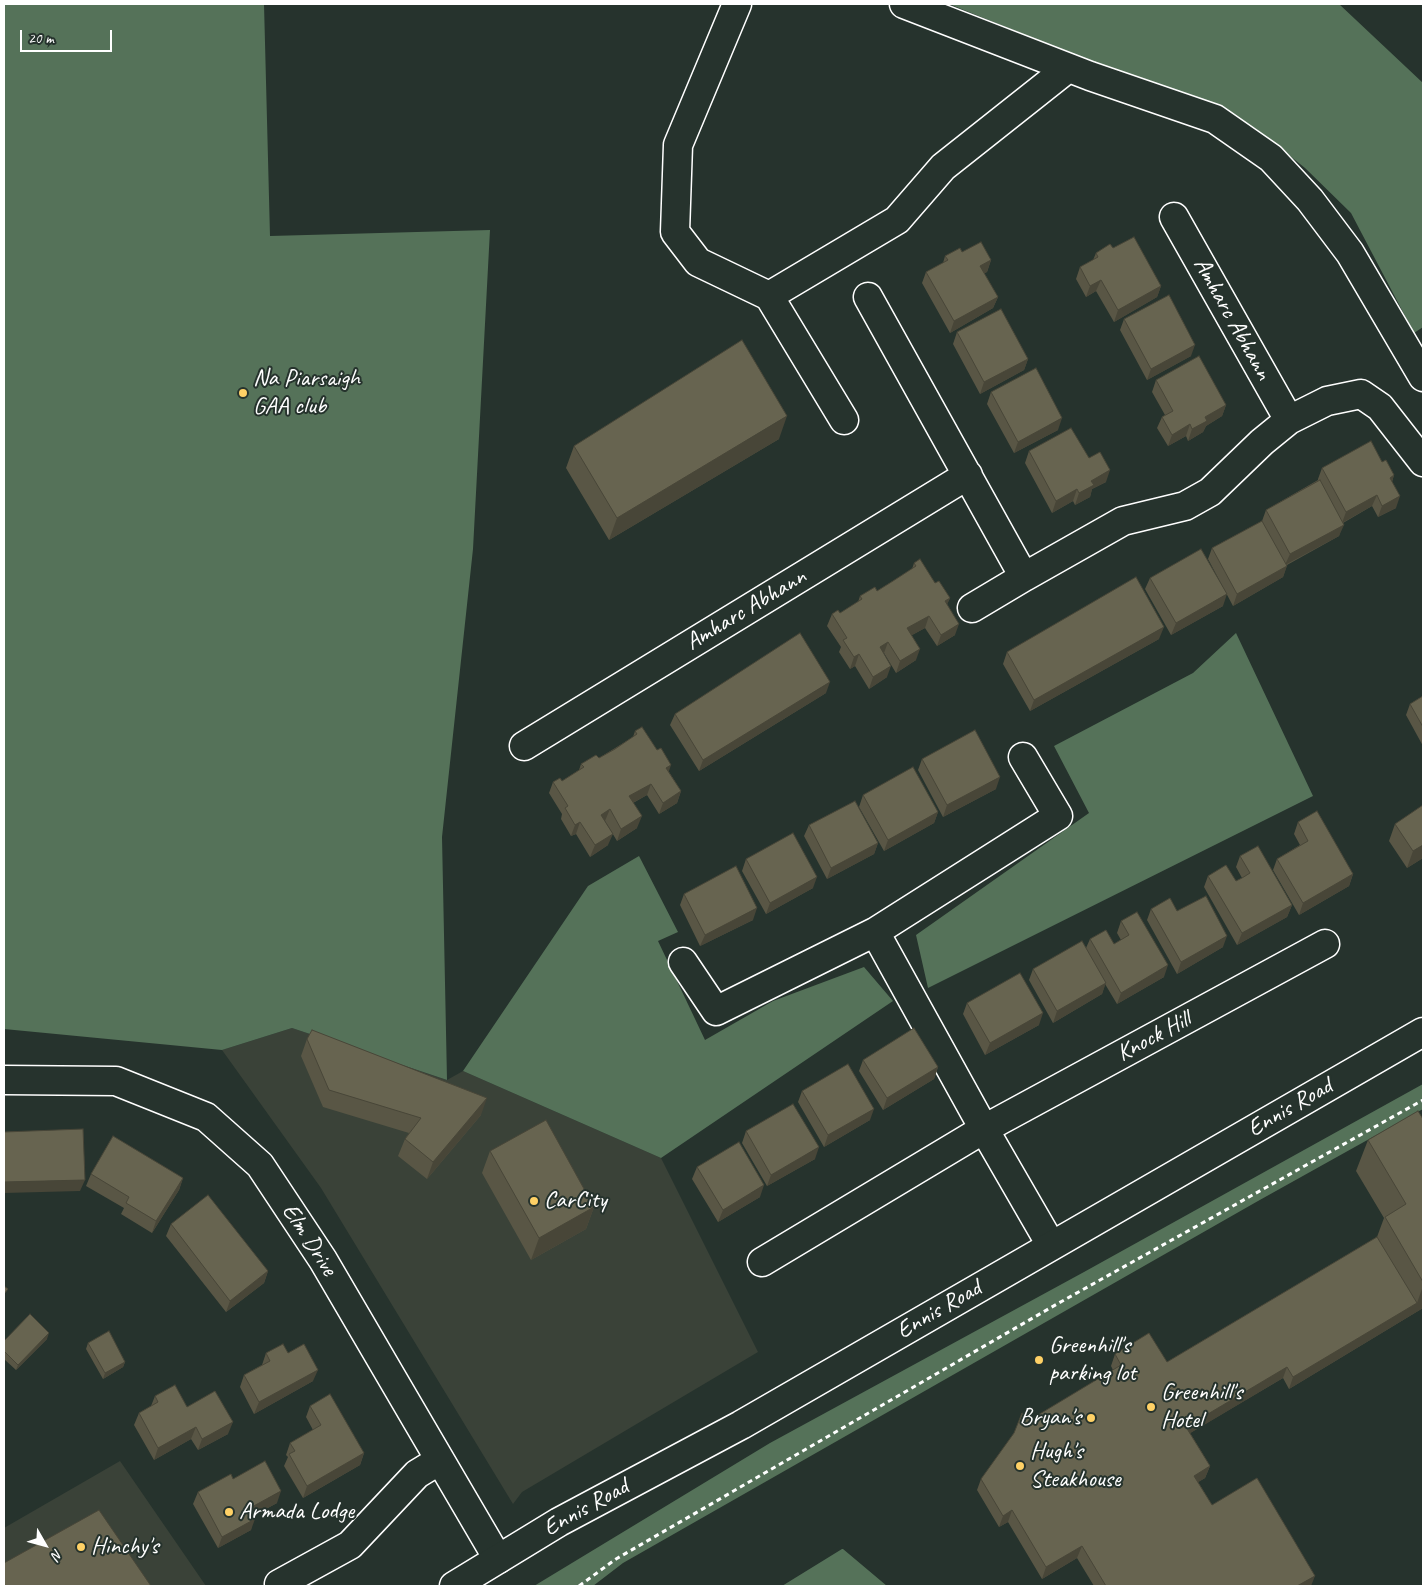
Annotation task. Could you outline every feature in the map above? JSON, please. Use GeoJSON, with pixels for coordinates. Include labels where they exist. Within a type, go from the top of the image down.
{"type":"FeatureCollection","features":[{"type":"Feature","properties":{"kind":"street"},"geometry":{"type":"LineString","coordinates":[[737,4],[678,145],[676,232],[698,262],[769,296],[844,420]]}},
{"type":"Feature","properties":{"kind":"street"},"geometry":{"type":"LineString","coordinates":[[904,4],[1068,68],[1215,119],[1271,158],[1310,200],[1350,253],[1423,377]]}},
{"type":"Feature","properties":{"kind":"street"},"geometry":{"type":"LineString","coordinates":[[769,296],[897,220],[943,167],[1068,68]]}},
{"type":"Feature","properties":{"kind":"street","name":"Amharc Abhann"},"geometry":{"type":"LineString","coordinates":[[1174,217],[1289,420]]}},
{"type":"Feature","properties":{"kind":"street"},"geometry":{"type":"LineString","coordinates":[[868,297],[1024,577]]}},
{"type":"Feature","properties":{"kind":"street"},"geometry":{"type":"LineString","coordinates":[[972,608],[1123,521],[1185,506],[1210,492],[1262,442],[1289,420],[1327,401],[1361,394],[1380,407],[1423,462]]}},
{"type":"Feature","properties":{"kind":"street","name":"Amharc Abhann"},"geometry":{"type":"LineString","coordinates":[[524,746],[968,475]]}},
{"type":"Feature","properties":{"kind":"street"},"geometry":{"type":"LineString","coordinates":[[683,962],[716,1010],[875,932],[1058,816],[1023,757]]}},
{"type":"Feature","properties":{"kind":"street"},"geometry":{"type":"LineString","coordinates":[[875,932],[984,1129],[1052,1245]]}},
{"type":"Feature","properties":{"kind":"street","name":"Knock Hill"},"geometry":{"type":"LineString","coordinates":[[762,1262],[984,1129],[1325,944]]}},
{"type":"Feature","properties":{"kind":"street","name":"Ennis Road"},"geometry":{"type":"LineString","coordinates":[[454,1586],[559,1522],[749,1420],[1423,1032]]}},
{"type":"Feature","properties":{"kind":"street","name":"Elm Drive"},"geometry":{"type":"LineString","coordinates":[[4,1080],[116,1081],[206,1117],[260,1165],[324,1260],[498,1559]]}},
{"type":"Feature","properties":{"kind":"street"},"geometry":{"type":"LineString","coordinates":[[279,1584],[350,1545],[417,1474],[440,1460]]}},
{"type":"Feature","properties":{"kind":"path"},"geometry":{"type":"LineString","coordinates":[[579,1586],[616,1559],[1057,1304],[1423,1100]]}},
{"type":"Feature","properties":{"kind":"shaded area"},"geometry":{"type":"Polygon","coordinates":[[[292,1028],[447,1080],[463,1071],[661,1158],[758,1352],[522,1492],[513,1504],[321,1188],[222,1050],[292,1028]]]}},
{"type":"Feature","properties":{"kind":"shaded area"},"geometry":{"type":"Polygon","coordinates":[[[120,1461],[206,1586],[4,1586],[4,1528],[120,1461]]]}},
{"type":"Feature","properties":{"kind":"green space","name":"Na Piarsaigh GAA club"},"geometry":{"type":"Polygon","coordinates":[[[4,4],[264,4],[270,236],[490,230],[473,549],[442,837],[447,1080],[292,1028],[222,1050],[4,1029],[4,4]]]}},
{"type":"Feature","properties":{"kind":"green space"},"geometry":{"type":"Polygon","coordinates":[[[949,4],[1339,4],[1423,83],[1423,327],[1414,333],[1351,213],[1305,168],[1255,128],[949,4]]]}},
{"type":"Feature","properties":{"kind":"green space"},"geometry":{"type":"Polygon","coordinates":[[[1236,633],[1313,796],[928,988],[916,935],[1089,813],[1054,746],[1193,673],[1236,633]]]}},
{"type":"Feature","properties":{"kind":"green space"},"geometry":{"type":"Polygon","coordinates":[[[639,856],[678,932],[658,941],[705,1040],[773,1001],[864,967],[893,1001],[661,1158],[463,1071],[588,886],[639,856]]]}},
{"type":"Feature","properties":{"kind":"green space"},"geometry":{"type":"Polygon","coordinates":[[[1423,1084],[1423,1109],[623,1563],[593,1586],[534,1586],[770,1443],[1423,1084]]]}},
{"type":"Feature","properties":{"kind":"green space"},"geometry":{"type":"Polygon","coordinates":[[[842,1549],[887,1586],[782,1586],[842,1549]]]}},
{"type":"Feature","properties":{"kind":"building"},"geometry":{"type":"Polygon","coordinates":[[[1134,237],[1161,286],[1118,310],[1101,280],[1090,286],[1080,267],[1098,257],[1096,253],[1110,244],[1113,248],[1134,237]]]}},
{"type":"Feature","properties":{"kind":"building"},"geometry":{"type":"Polygon","coordinates":[[[981,242],[991,260],[980,266],[998,297],[954,321],[926,272],[948,260],[945,256],[960,248],[962,252],[981,242]]]}},
{"type":"Feature","properties":{"kind":"building"},"geometry":{"type":"Polygon","coordinates":[[[1169,295],[1195,345],[1151,369],[1124,319],[1169,295]]]}},
{"type":"Feature","properties":{"kind":"building"},"geometry":{"type":"Polygon","coordinates":[[[1001,309],[1028,359],[984,382],[957,332],[1001,309]]]}},
{"type":"Feature","properties":{"kind":"building"},"geometry":{"type":"Polygon","coordinates":[[[742,340],[787,416],[617,518],[574,446],[742,340]]]}},
{"type":"Feature","properties":{"kind":"building"},"geometry":{"type":"Polygon","coordinates":[[[1199,356],[1226,405],[1205,417],[1207,421],[1192,429],[1190,424],[1172,435],[1162,417],[1173,411],[1156,380],[1199,356]]]}},
{"type":"Feature","properties":{"kind":"building"},"geometry":{"type":"Polygon","coordinates":[[[1036,368],[1062,418],[1018,442],[991,392],[1036,368]]]}},
{"type":"Feature","properties":{"kind":"building"},"geometry":{"type":"Polygon","coordinates":[[[1071,428],[1089,458],[1100,452],[1110,470],[1091,481],[1094,485],[1079,493],[1077,489],[1056,501],[1029,451],[1071,428]]]}},
{"type":"Feature","properties":{"kind":"building"},"geometry":{"type":"Polygon","coordinates":[[[1371,441],[1382,462],[1386,460],[1394,475],[1390,478],[1400,496],[1382,506],[1377,495],[1346,512],[1322,468],[1371,441]]]}},
{"type":"Feature","properties":{"kind":"building"},"geometry":{"type":"Polygon","coordinates":[[[1320,480],[1344,525],[1290,554],[1266,510],[1320,480]]]}},
{"type":"Feature","properties":{"kind":"building"},"geometry":{"type":"Polygon","coordinates":[[[1262,521],[1287,566],[1237,594],[1212,548],[1262,521]]]}},
{"type":"Feature","properties":{"kind":"building"},"geometry":{"type":"Polygon","coordinates":[[[1201,549],[1227,594],[1176,623],[1150,578],[1201,549]]]}},
{"type":"Feature","properties":{"kind":"building"},"geometry":{"type":"Polygon","coordinates":[[[920,559],[935,583],[939,581],[950,598],[945,601],[959,624],[941,635],[929,616],[907,628],[920,649],[900,661],[888,642],[880,647],[891,666],[873,677],[859,654],[854,657],[843,640],[847,638],[832,614],[838,610],[840,613],[862,599],[860,596],[875,587],[877,591],[916,566],[914,563],[920,559]]]}},
{"type":"Feature","properties":{"kind":"building"},"geometry":{"type":"Polygon","coordinates":[[[1136,577],[1164,627],[1034,700],[1007,652],[1136,577]]]}},
{"type":"Feature","properties":{"kind":"building"},"geometry":{"type":"Polygon","coordinates":[[[800,633],[830,682],[703,760],[675,714],[800,633]]]}},
{"type":"Feature","properties":{"kind":"building"},"geometry":{"type":"Polygon","coordinates":[[[1423,696],[1423,727],[1410,704],[1423,696]]]}},
{"type":"Feature","properties":{"kind":"building"},"geometry":{"type":"Polygon","coordinates":[[[642,727],[657,750],[661,748],[671,765],[666,768],[681,791],[663,803],[651,784],[629,796],[642,816],[621,829],[610,809],[601,815],[613,834],[595,845],[580,822],[575,825],[565,808],[568,806],[553,782],[560,778],[562,781],[584,767],[581,764],[596,755],[599,758],[615,749],[637,734],[635,731],[642,727]]]}},
{"type":"Feature","properties":{"kind":"building"},"geometry":{"type":"Polygon","coordinates":[[[975,730],[1000,777],[947,805],[922,759],[975,730]]]}},
{"type":"Feature","properties":{"kind":"building"},"geometry":{"type":"Polygon","coordinates":[[[913,767],[938,812],[888,840],[863,795],[913,767]]]}},
{"type":"Feature","properties":{"kind":"building"},"geometry":{"type":"Polygon","coordinates":[[[855,801],[878,843],[831,868],[809,825],[855,801]]]}},
{"type":"Feature","properties":{"kind":"building"},"geometry":{"type":"Polygon","coordinates":[[[1423,805],[1423,845],[1413,851],[1395,824],[1423,805]]]}},
{"type":"Feature","properties":{"kind":"building"},"geometry":{"type":"Polygon","coordinates":[[[1317,811],[1353,874],[1303,903],[1277,859],[1308,841],[1298,822],[1317,811]]]}},
{"type":"Feature","properties":{"kind":"building"},"geometry":{"type":"Polygon","coordinates":[[[793,833],[817,877],[770,903],[746,859],[793,833]]]}},
{"type":"Feature","properties":{"kind":"building"},"geometry":{"type":"Polygon","coordinates":[[[1258,846],[1292,905],[1242,933],[1208,876],[1226,865],[1236,881],[1242,878],[1250,873],[1240,856],[1258,846]]]}},
{"type":"Feature","properties":{"kind":"building"},"geometry":{"type":"Polygon","coordinates":[[[736,866],[757,908],[705,935],[684,894],[736,866]]]}},
{"type":"Feature","properties":{"kind":"building"},"geometry":{"type":"Polygon","coordinates":[[[1206,896],[1227,936],[1181,962],[1151,909],[1170,898],[1177,911],[1206,896]]]}},
{"type":"Feature","properties":{"kind":"building"},"geometry":{"type":"Polygon","coordinates":[[[1137,912],[1168,965],[1121,993],[1090,939],[1106,930],[1114,944],[1129,935],[1121,921],[1137,912]]]}},
{"type":"Feature","properties":{"kind":"building"},"geometry":{"type":"Polygon","coordinates":[[[1082,941],[1106,983],[1057,1011],[1033,969],[1082,941]]]}},
{"type":"Feature","properties":{"kind":"building"},"geometry":{"type":"Polygon","coordinates":[[[1020,973],[1043,1013],[990,1043],[967,1003],[1020,973]]]}},
{"type":"Feature","properties":{"kind":"building"},"geometry":{"type":"Polygon","coordinates":[[[914,1028],[938,1067],[887,1098],[863,1060],[914,1028]]]}},
{"type":"Feature","properties":{"kind":"building"},"geometry":{"type":"Polygon","coordinates":[[[312,1030],[487,1098],[433,1162],[405,1139],[421,1118],[329,1090],[307,1039],[312,1030]]]}},
{"type":"Feature","properties":{"kind":"building"},"geometry":{"type":"Polygon","coordinates":[[[848,1064],[874,1109],[828,1135],[802,1091],[848,1064]]]}},
{"type":"Feature","properties":{"kind":"building"},"geometry":{"type":"Polygon","coordinates":[[[793,1104],[819,1147],[771,1175],[746,1131],[793,1104]]]}},
{"type":"Feature","properties":{"kind":"building"},"geometry":{"type":"Polygon","coordinates":[[[1418,1111],[1423,1119],[1423,1282],[1385,1217],[1406,1204],[1368,1140],[1418,1111]]]}},
{"type":"Feature","properties":{"kind":"building","name":"CarCity"},"geometry":{"type":"Polygon","coordinates":[[[546,1120],[594,1207],[539,1238],[490,1151],[546,1120]]]}},
{"type":"Feature","properties":{"kind":"building"},"geometry":{"type":"Polygon","coordinates":[[[83,1129],[85,1180],[4,1182],[4,1132],[83,1129]]]}},
{"type":"Feature","properties":{"kind":"building"},"geometry":{"type":"Polygon","coordinates":[[[113,1136],[183,1178],[156,1221],[126,1203],[129,1197],[91,1174],[113,1136]]]}},
{"type":"Feature","properties":{"kind":"building"},"geometry":{"type":"Polygon","coordinates":[[[739,1142],[764,1185],[723,1210],[697,1167],[739,1142]]]}},
{"type":"Feature","properties":{"kind":"building"},"geometry":{"type":"Polygon","coordinates":[[[208,1195],[268,1271],[230,1301],[171,1224],[208,1195]]]}},
{"type":"Feature","properties":{"kind":"building","name":"Greenhill's Hotel"},"geometry":{"type":"Polygon","coordinates":[[[1377,1237],[1417,1303],[1293,1377],[1287,1367],[1186,1427],[1210,1466],[1194,1476],[1212,1505],[1257,1478],[1315,1576],[1297,1586],[1106,1586],[1082,1546],[1046,1567],[1012,1510],[1003,1516],[981,1479],[1014,1433],[1022,1413],[1033,1418],[1121,1365],[1115,1354],[1149,1333],[1167,1362],[1377,1237]]]}},
{"type":"Feature","properties":{"kind":"building"},"geometry":{"type":"Polygon","coordinates":[[[4,1286],[8,1289],[4,1294],[4,1286]]]}},
{"type":"Feature","properties":{"kind":"building"},"geometry":{"type":"Polygon","coordinates":[[[30,1314],[49,1333],[18,1365],[4,1351],[4,1341],[30,1314]]]}},
{"type":"Feature","properties":{"kind":"building"},"geometry":{"type":"Polygon","coordinates":[[[109,1331],[125,1362],[105,1373],[88,1343],[109,1331]]]}},
{"type":"Feature","properties":{"kind":"building"},"geometry":{"type":"Polygon","coordinates":[[[283,1344],[288,1353],[304,1344],[318,1370],[259,1402],[244,1375],[270,1361],[266,1353],[283,1344]]]}},
{"type":"Feature","properties":{"kind":"building"},"geometry":{"type":"Polygon","coordinates":[[[175,1385],[187,1407],[215,1391],[233,1422],[202,1439],[196,1427],[158,1448],[139,1413],[158,1402],[155,1396],[175,1385]]]}},
{"type":"Feature","properties":{"kind":"building"},"geometry":{"type":"Polygon","coordinates":[[[330,1394],[364,1453],[307,1486],[289,1454],[295,1451],[290,1443],[321,1425],[310,1406],[330,1394]]]}},
{"type":"Feature","properties":{"kind":"building","name":"Armada Lodge"},"geometry":{"type":"Polygon","coordinates":[[[265,1461],[281,1491],[250,1508],[255,1519],[222,1537],[198,1492],[231,1474],[233,1479],[265,1461]]]}},
{"type":"Feature","properties":{"kind":"building","name":"Hinchy's"},"geometry":{"type":"Polygon","coordinates":[[[99,1510],[151,1586],[4,1586],[4,1563],[99,1510]]]}},
{"type":"Feature","properties":{"kind":"place","name":"Na Piarsaigh GAA club"},"geometry":{"type":"Point","coordinates":[243,393]}},
{"type":"Feature","properties":{"kind":"place","name":"CarCity"},"geometry":{"type":"Point","coordinates":[534,1201]}},
{"type":"Feature","properties":{"kind":"place","name":"Greenhill's parking lot"},"geometry":{"type":"Point","coordinates":[1039,1360]}},
{"type":"Feature","properties":{"kind":"place","name":"Greenhill's Hotel"},"geometry":{"type":"Point","coordinates":[1151,1407]}},
{"type":"Feature","properties":{"kind":"place","name":"Bryan's"},"geometry":{"type":"Point","coordinates":[1091,1418]}},
{"type":"Feature","properties":{"kind":"place","name":"Hugh's Steakhouse"},"geometry":{"type":"Point","coordinates":[1020,1466]}},
{"type":"Feature","properties":{"kind":"place","name":"Armada Lodge"},"geometry":{"type":"Point","coordinates":[229,1512]}},
{"type":"Feature","properties":{"kind":"place","name":"Hinchy's"},"geometry":{"type":"Point","coordinates":[81,1547]}}]}
